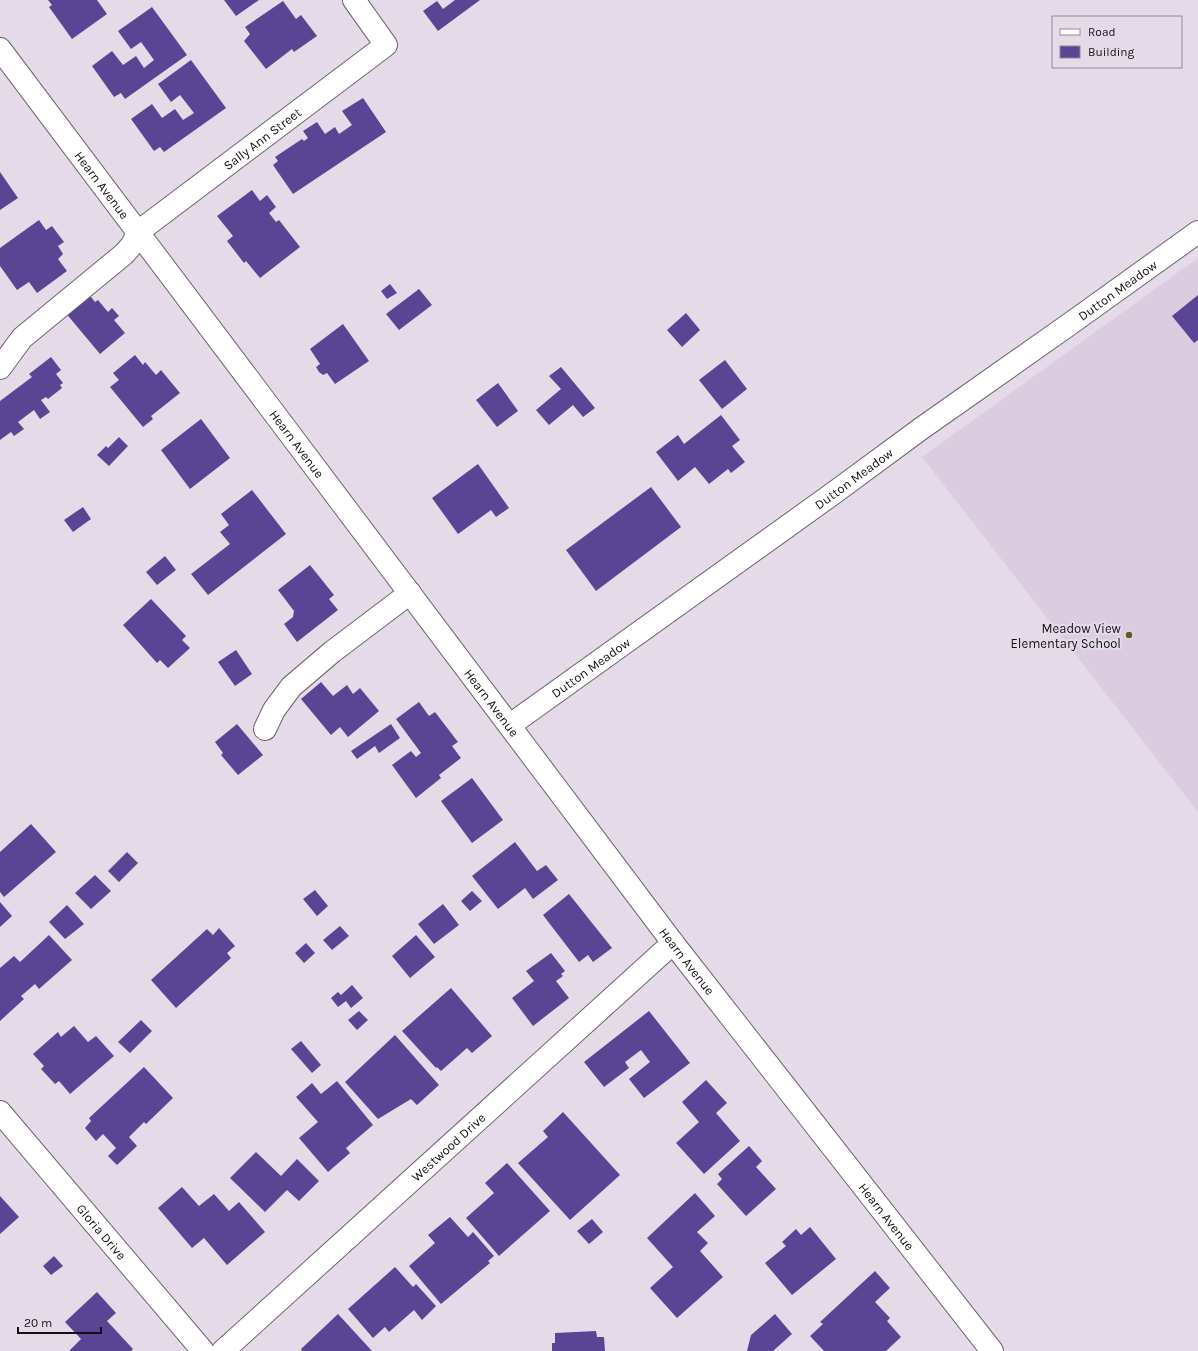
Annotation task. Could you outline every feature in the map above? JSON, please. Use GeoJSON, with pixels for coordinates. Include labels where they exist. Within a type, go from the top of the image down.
{"type":"FeatureCollection","features":[{"type":"Feature","properties":{"kind":"street","name":"Sally Ann Street"},"geometry":{"type":"LineString","coordinates":[[138,232],[386,44],[354,0]]}},
{"type":"Feature","properties":{"kind":"street","name":"Hearn Avenue"},"geometry":{"type":"LineString","coordinates":[[3,59],[138,232],[673,943],[992,1351]]}},
{"type":"Feature","properties":{"kind":"street"},"geometry":{"type":"LineString","coordinates":[[0,368],[22,338],[124,254],[132,245],[138,232]]}},
{"type":"Feature","properties":{"kind":"street","name":"Dutton Meadow"},"geometry":{"type":"LineString","coordinates":[[510,725],[922,428],[1198,232]]}},
{"type":"Feature","properties":{"kind":"street"},"geometry":{"type":"LineString","coordinates":[[265,729],[274,710],[290,688],[332,652],[410,593]]}},
{"type":"Feature","properties":{"kind":"street","name":"Westwood Drive"},"geometry":{"type":"LineString","coordinates":[[223,1351],[673,943]]}},
{"type":"Feature","properties":{"kind":"street","name":"Gloria Drive"},"geometry":{"type":"LineString","coordinates":[[0,1112],[203,1351]]}},
{"type":"Feature","properties":{"kind":"shaded area","name":"Meadow View Elementary School"},"geometry":{"type":"Polygon","coordinates":[[[1198,258],[1198,812],[922,457],[1198,258]]]}},
{"type":"Feature","properties":{"kind":"building"},"geometry":{"type":"Polygon","coordinates":[[[48,0],[97,0],[107,14],[72,39],[49,7],[52,5],[48,0]]]}},
{"type":"Feature","properties":{"kind":"building"},"geometry":{"type":"Polygon","coordinates":[[[224,0],[259,0],[236,16],[224,0]]]}},
{"type":"Feature","properties":{"kind":"building"},"geometry":{"type":"Polygon","coordinates":[[[455,0],[480,0],[438,31],[423,11],[437,1],[443,9],[455,0]]]}},
{"type":"Feature","properties":{"kind":"building"},"geometry":{"type":"Polygon","coordinates":[[[283,1],[296,19],[301,15],[317,36],[294,52],[292,49],[266,69],[244,41],[250,34],[245,27],[283,1]]]}},
{"type":"Feature","properties":{"kind":"building"},"geometry":{"type":"Polygon","coordinates":[[[152,7],[187,55],[125,99],[121,93],[114,97],[92,66],[112,51],[123,65],[136,56],[144,68],[154,60],[141,42],[131,49],[118,31],[152,7]]]}},
{"type":"Feature","properties":{"kind":"building"},"geometry":{"type":"Polygon","coordinates":[[[191,60],[226,108],[164,152],[160,147],[154,151],[131,119],[152,104],[162,118],[175,109],[183,120],[194,113],[180,95],[171,102],[158,84],[191,60]]]}},
{"type":"Feature","properties":{"kind":"building"},"geometry":{"type":"Polygon","coordinates":[[[363,98],[386,132],[293,194],[273,165],[278,161],[275,157],[302,139],[304,141],[308,138],[303,131],[317,122],[325,134],[335,127],[339,134],[352,125],[342,111],[363,98]]]}},
{"type":"Feature","properties":{"kind":"building"},"geometry":{"type":"Polygon","coordinates":[[[0,172],[18,198],[0,210],[0,172]]]}},
{"type":"Feature","properties":{"kind":"building"},"geometry":{"type":"Polygon","coordinates":[[[252,190],[260,201],[267,195],[276,207],[269,213],[276,222],[279,220],[300,247],[260,278],[246,261],[244,263],[227,241],[233,236],[217,216],[252,190]]]}},
{"type":"Feature","properties":{"kind":"building"},"geometry":{"type":"Polygon","coordinates":[[[39,220],[46,230],[52,226],[64,242],[58,246],[63,254],[58,259],[67,271],[37,293],[29,282],[17,290],[0,266],[0,248],[39,220]]]}},
{"type":"Feature","properties":{"kind":"building"},"geometry":{"type":"Polygon","coordinates":[[[390,284],[397,293],[387,299],[381,291],[390,284]]]}},
{"type":"Feature","properties":{"kind":"building"},"geometry":{"type":"Polygon","coordinates":[[[419,289],[432,305],[399,330],[386,314],[419,289]]]}},
{"type":"Feature","properties":{"kind":"building"},"geometry":{"type":"Polygon","coordinates":[[[87,292],[95,302],[98,300],[108,312],[112,308],[119,316],[114,320],[125,333],[100,354],[64,311],[87,292]]]}},
{"type":"Feature","properties":{"kind":"building"},"geometry":{"type":"Polygon","coordinates":[[[1198,295],[1198,340],[1194,343],[1172,316],[1198,295]]]}},
{"type":"Feature","properties":{"kind":"building"},"geometry":{"type":"Polygon","coordinates":[[[686,313],[700,330],[682,347],[667,330],[686,313]]]}},
{"type":"Feature","properties":{"kind":"building"},"geometry":{"type":"Polygon","coordinates":[[[343,324],[369,361],[335,384],[327,373],[323,375],[319,372],[316,367],[320,364],[310,349],[343,324]]]}},
{"type":"Feature","properties":{"kind":"building"},"geometry":{"type":"Polygon","coordinates":[[[135,355],[143,365],[145,362],[156,375],[161,370],[180,393],[151,416],[153,419],[143,427],[110,387],[119,380],[113,373],[135,355]]]}},
{"type":"Feature","properties":{"kind":"building"},"geometry":{"type":"Polygon","coordinates":[[[51,357],[61,370],[56,374],[63,383],[60,385],[62,388],[48,399],[46,397],[41,400],[50,412],[40,419],[34,410],[18,422],[24,429],[14,436],[11,432],[0,440],[0,401],[32,377],[29,374],[51,357]]]}},
{"type":"Feature","properties":{"kind":"building"},"geometry":{"type":"Polygon","coordinates":[[[725,360],[747,389],[722,409],[699,380],[725,360]]]}},
{"type":"Feature","properties":{"kind":"building"},"geometry":{"type":"Polygon","coordinates":[[[561,367],[595,408],[583,417],[573,405],[549,425],[536,410],[561,389],[549,376],[561,367]]]}},
{"type":"Feature","properties":{"kind":"building"},"geometry":{"type":"Polygon","coordinates":[[[498,383],[518,411],[497,427],[476,400],[498,383]]]}},
{"type":"Feature","properties":{"kind":"building"},"geometry":{"type":"Polygon","coordinates":[[[721,415],[740,440],[732,446],[745,462],[731,473],[728,469],[709,484],[695,467],[678,481],[656,452],[678,435],[684,444],[721,415]]]}},
{"type":"Feature","properties":{"kind":"building"},"geometry":{"type":"Polygon","coordinates":[[[201,419],[230,458],[190,489],[161,450],[201,419]]]}},
{"type":"Feature","properties":{"kind":"building"},"geometry":{"type":"Polygon","coordinates":[[[119,437],[128,446],[109,466],[97,455],[106,446],[108,448],[119,437]]]}},
{"type":"Feature","properties":{"kind":"building"},"geometry":{"type":"Polygon","coordinates":[[[478,464],[509,508],[496,517],[491,510],[458,534],[432,498],[478,464]]]}},
{"type":"Feature","properties":{"kind":"building"},"geometry":{"type":"Polygon","coordinates":[[[651,487],[681,527],[596,591],[566,550],[651,487]]]}},
{"type":"Feature","properties":{"kind":"building"},"geometry":{"type":"Polygon","coordinates":[[[252,490],[286,534],[208,595],[191,574],[230,544],[220,532],[229,525],[221,514],[252,490]]]}},
{"type":"Feature","properties":{"kind":"building"},"geometry":{"type":"Polygon","coordinates":[[[83,507],[91,519],[73,532],[64,520],[83,507]]]}},
{"type":"Feature","properties":{"kind":"building"},"geometry":{"type":"Polygon","coordinates":[[[165,556],[176,570],[157,585],[146,572],[165,556]]]}},
{"type":"Feature","properties":{"kind":"building"},"geometry":{"type":"Polygon","coordinates":[[[310,565],[334,595],[329,599],[338,610],[297,642],[284,624],[293,617],[294,611],[278,590],[310,565]]]}},
{"type":"Feature","properties":{"kind":"building"},"geometry":{"type":"Polygon","coordinates":[[[151,599],[186,636],[182,640],[190,648],[168,668],[160,660],[157,663],[123,625],[151,599]]]}},
{"type":"Feature","properties":{"kind":"building"},"geometry":{"type":"Polygon","coordinates":[[[236,650],[252,674],[235,686],[218,662],[236,650]]]}},
{"type":"Feature","properties":{"kind":"building"},"geometry":{"type":"Polygon","coordinates":[[[321,682],[333,696],[347,685],[353,694],[360,688],[379,711],[348,737],[340,727],[331,735],[301,699],[321,682]]]}},
{"type":"Feature","properties":{"kind":"building"},"geometry":{"type":"Polygon","coordinates":[[[419,702],[429,716],[435,712],[458,742],[452,746],[461,758],[439,775],[441,778],[416,798],[392,765],[411,751],[416,757],[421,753],[396,719],[419,702]]]}},
{"type":"Feature","properties":{"kind":"building"},"geometry":{"type":"Polygon","coordinates":[[[237,724],[263,755],[238,775],[221,755],[223,753],[215,742],[237,724]]]}},
{"type":"Feature","properties":{"kind":"building"},"geometry":{"type":"Polygon","coordinates":[[[391,724],[400,738],[379,753],[375,746],[357,759],[351,751],[391,724]]]}},
{"type":"Feature","properties":{"kind":"building"},"geometry":{"type":"Polygon","coordinates":[[[472,778],[503,820],[472,843],[441,801],[472,778]]]}},
{"type":"Feature","properties":{"kind":"building"},"geometry":{"type":"Polygon","coordinates":[[[31,824],[56,852],[4,897],[0,892],[0,852],[31,824]]]}},
{"type":"Feature","properties":{"kind":"building"},"geometry":{"type":"Polygon","coordinates":[[[515,842],[537,871],[546,865],[558,880],[533,899],[525,888],[498,909],[472,876],[515,842]]]}},
{"type":"Feature","properties":{"kind":"building"},"geometry":{"type":"Polygon","coordinates":[[[127,852],[138,863],[119,882],[108,871],[127,852]]]}},
{"type":"Feature","properties":{"kind":"building"},"geometry":{"type":"Polygon","coordinates":[[[95,875],[111,891],[91,909],[75,893],[95,875]]]}},
{"type":"Feature","properties":{"kind":"building"},"geometry":{"type":"Polygon","coordinates":[[[315,890],[328,906],[317,916],[303,899],[315,890]]]}},
{"type":"Feature","properties":{"kind":"building"},"geometry":{"type":"Polygon","coordinates":[[[472,891],[482,901],[470,911],[461,901],[472,891]]]}},
{"type":"Feature","properties":{"kind":"building"},"geometry":{"type":"Polygon","coordinates":[[[569,894],[612,948],[593,962],[588,955],[579,962],[543,915],[569,894]]]}},
{"type":"Feature","properties":{"kind":"building"},"geometry":{"type":"Polygon","coordinates":[[[0,902],[12,916],[0,927],[0,902]]]}},
{"type":"Feature","properties":{"kind":"building"},"geometry":{"type":"Polygon","coordinates":[[[443,904],[459,925],[434,944],[418,924],[443,904]]]}},
{"type":"Feature","properties":{"kind":"building"},"geometry":{"type":"Polygon","coordinates":[[[67,905],[84,924],[65,939],[49,922],[67,905]]]}},
{"type":"Feature","properties":{"kind":"building"},"geometry":{"type":"Polygon","coordinates":[[[340,926],[349,936],[332,950],[323,940],[340,926]]]}},
{"type":"Feature","properties":{"kind":"building"},"geometry":{"type":"Polygon","coordinates":[[[219,928],[235,946],[227,953],[231,958],[176,1008],[151,980],[207,929],[213,935],[219,928]]]}},
{"type":"Feature","properties":{"kind":"building"},"geometry":{"type":"Polygon","coordinates":[[[49,935],[72,960],[39,989],[35,984],[21,996],[24,999],[0,1021],[0,968],[14,956],[20,962],[49,935]]]}},
{"type":"Feature","properties":{"kind":"building"},"geometry":{"type":"Polygon","coordinates":[[[416,935],[435,957],[410,978],[392,956],[416,935]]]}},
{"type":"Feature","properties":{"kind":"building"},"geometry":{"type":"Polygon","coordinates":[[[306,943],[315,953],[304,963],[295,953],[306,943]]]}},
{"type":"Feature","properties":{"kind":"building"},"geometry":{"type":"Polygon","coordinates":[[[551,953],[565,971],[561,974],[563,976],[556,981],[569,998],[533,1026],[512,998],[534,981],[526,971],[551,953]]]}},
{"type":"Feature","properties":{"kind":"building"},"geometry":{"type":"Polygon","coordinates":[[[352,985],[363,998],[351,1008],[346,1001],[338,1007],[331,998],[338,992],[341,995],[352,985]]]}},
{"type":"Feature","properties":{"kind":"building"},"geometry":{"type":"Polygon","coordinates":[[[451,988],[492,1036],[472,1053],[467,1048],[441,1071],[437,1067],[436,1068],[402,1031],[451,988]]]}},
{"type":"Feature","properties":{"kind":"building"},"geometry":{"type":"Polygon","coordinates":[[[359,1011],[368,1020],[357,1030],[348,1020],[359,1011]]]}},
{"type":"Feature","properties":{"kind":"building"},"geometry":{"type":"Polygon","coordinates":[[[649,1011],[690,1063],[644,1098],[629,1079],[650,1062],[641,1050],[625,1062],[629,1068],[604,1087],[584,1062],[649,1011]]]}},
{"type":"Feature","properties":{"kind":"building"},"geometry":{"type":"Polygon","coordinates":[[[141,1020],[152,1031],[130,1053],[118,1042],[141,1020]]]}},
{"type":"Feature","properties":{"kind":"building"},"geometry":{"type":"Polygon","coordinates":[[[74,1026],[88,1042],[96,1036],[114,1056],[70,1094],[59,1081],[55,1084],[41,1069],[44,1066],[33,1054],[58,1032],[61,1037],[74,1026]]]}},
{"type":"Feature","properties":{"kind":"building"},"geometry":{"type":"Polygon","coordinates":[[[395,1035],[439,1085],[417,1105],[411,1099],[378,1119],[345,1082],[395,1035]]]}},
{"type":"Feature","properties":{"kind":"building"},"geometry":{"type":"Polygon","coordinates":[[[301,1041],[321,1065],[312,1073],[291,1049],[301,1041]]]}},
{"type":"Feature","properties":{"kind":"building"},"geometry":{"type":"Polygon","coordinates":[[[144,1067],[173,1098],[146,1124],[144,1122],[129,1137],[137,1146],[117,1165],[108,1156],[116,1148],[103,1134],[96,1141],[85,1128],[91,1121],[89,1118],[144,1067]]]}},
{"type":"Feature","properties":{"kind":"building"},"geometry":{"type":"Polygon","coordinates":[[[706,1080],[727,1103],[716,1113],[740,1141],[704,1174],[676,1143],[699,1122],[682,1102],[706,1080]]]}},
{"type":"Feature","properties":{"kind":"building"},"geometry":{"type":"Polygon","coordinates":[[[337,1081],[373,1125],[346,1148],[350,1153],[328,1172],[299,1138],[318,1122],[296,1097],[312,1083],[321,1094],[337,1081]]]}},
{"type":"Feature","properties":{"kind":"building"},"geometry":{"type":"Polygon","coordinates":[[[563,1112],[620,1175],[570,1220],[518,1163],[548,1137],[543,1131],[563,1112]]]}},
{"type":"Feature","properties":{"kind":"building"},"geometry":{"type":"Polygon","coordinates":[[[749,1146],[762,1161],[756,1167],[776,1189],[746,1216],[717,1184],[722,1179],[718,1174],[749,1146]]]}},
{"type":"Feature","properties":{"kind":"building"},"geometry":{"type":"Polygon","coordinates":[[[256,1152],[281,1176],[297,1159],[319,1181],[299,1201],[287,1190],[265,1212],[230,1178],[256,1152]]]}},
{"type":"Feature","properties":{"kind":"building"},"geometry":{"type":"Polygon","coordinates":[[[507,1163],[550,1211],[499,1256],[466,1218],[494,1193],[485,1183],[507,1163]]]}},
{"type":"Feature","properties":{"kind":"building"},"geometry":{"type":"Polygon","coordinates":[[[182,1187],[199,1206],[214,1194],[229,1211],[239,1202],[265,1232],[227,1265],[204,1238],[192,1248],[158,1208],[182,1187]]]}},
{"type":"Feature","properties":{"kind":"building"},"geometry":{"type":"Polygon","coordinates":[[[695,1193],[715,1216],[697,1232],[708,1243],[700,1251],[723,1277],[677,1318],[650,1288],[673,1267],[647,1238],[695,1193]]]}},
{"type":"Feature","properties":{"kind":"building"},"geometry":{"type":"Polygon","coordinates":[[[0,1196],[19,1217],[0,1234],[0,1196]]]}},
{"type":"Feature","properties":{"kind":"building"},"geometry":{"type":"Polygon","coordinates":[[[450,1217],[468,1237],[473,1232],[494,1256],[488,1261],[490,1263],[441,1304],[409,1266],[435,1243],[428,1235],[450,1217]]]}},
{"type":"Feature","properties":{"kind":"building"},"geometry":{"type":"Polygon","coordinates":[[[592,1219],[603,1232],[589,1244],[577,1231],[592,1219]]]}},
{"type":"Feature","properties":{"kind":"building"},"geometry":{"type":"Polygon","coordinates":[[[810,1227],[836,1259],[792,1295],[765,1263],[786,1246],[782,1242],[796,1229],[801,1235],[810,1227]]]}},
{"type":"Feature","properties":{"kind":"building"},"geometry":{"type":"Polygon","coordinates":[[[54,1256],[63,1266],[51,1275],[43,1266],[54,1256]]]}},
{"type":"Feature","properties":{"kind":"building"},"geometry":{"type":"Polygon","coordinates":[[[395,1267],[413,1287],[416,1284],[436,1306],[422,1320],[414,1310],[389,1332],[385,1327],[373,1338],[348,1309],[395,1267]]]}},
{"type":"Feature","properties":{"kind":"building"},"geometry":{"type":"Polygon","coordinates":[[[875,1271],[890,1288],[875,1302],[890,1318],[887,1321],[901,1337],[886,1351],[824,1351],[810,1336],[823,1324],[820,1322],[875,1271]]]}},
{"type":"Feature","properties":{"kind":"building"},"geometry":{"type":"Polygon","coordinates":[[[97,1292],[116,1313],[107,1321],[133,1349],[131,1351],[69,1351],[81,1339],[65,1322],[97,1292]]]}},
{"type":"Feature","properties":{"kind":"building"},"geometry":{"type":"Polygon","coordinates":[[[338,1314],[372,1351],[302,1351],[301,1349],[338,1314]]]}},
{"type":"Feature","properties":{"kind":"building"},"geometry":{"type":"Polygon","coordinates":[[[775,1314],[792,1334],[773,1351],[747,1351],[751,1335],[775,1314]]]}},
{"type":"Feature","properties":{"kind":"building"},"geometry":{"type":"Polygon","coordinates":[[[596,1331],[597,1337],[604,1337],[605,1351],[552,1351],[552,1343],[555,1343],[555,1333],[596,1331]]]}},
{"type":"Feature","properties":{"kind":"place","name":"Meadow View Elementary School"},"geometry":{"type":"Point","coordinates":[1129,635]}}]}
